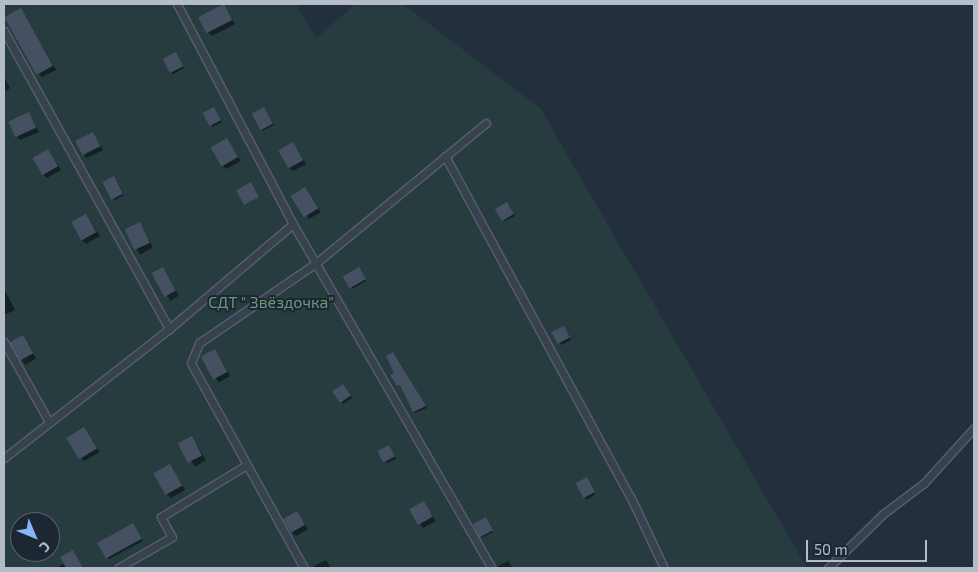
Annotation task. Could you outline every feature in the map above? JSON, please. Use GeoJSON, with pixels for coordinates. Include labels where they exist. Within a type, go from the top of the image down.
{"type":"FeatureCollection","features":[{"type":"Feature","properties":{"kind":"lane"},"geometry":{"type":"LineString","coordinates":[[177,4],[293,224],[492,568]]}},
{"type":"Feature","properties":{"kind":"lane"},"geometry":{"type":"LineString","coordinates":[[4,31],[169,329]]}},
{"type":"Feature","properties":{"kind":"lane"},"geometry":{"type":"LineString","coordinates":[[304,568],[245,466],[191,363],[199,343],[316,263],[486,123]]}},
{"type":"Feature","properties":{"kind":"lane"},"geometry":{"type":"LineString","coordinates":[[445,156],[630,498],[664,568]]}},
{"type":"Feature","properties":{"kind":"lane"},"geometry":{"type":"LineString","coordinates":[[4,458],[169,329],[293,224]]}},
{"type":"Feature","properties":{"kind":"lane"},"geometry":{"type":"LineString","coordinates":[[4,342],[49,422]]}},
{"type":"Feature","properties":{"kind":"lane"},"geometry":{"type":"LineString","coordinates":[[828,568],[884,514],[924,483],[974,428]]}},
{"type":"Feature","properties":{"kind":"lane"},"geometry":{"type":"LineString","coordinates":[[118,568],[172,537],[161,517],[245,466]]}},
{"type":"Feature","properties":{"kind":"green space","name":"СДТ \" Звёздочка\""},"geometry":{"type":"Polygon","coordinates":[[[4,4],[296,4],[316,38],[356,4],[403,4],[540,108],[807,568],[4,568],[4,4]]]}},
{"type":"Feature","properties":{"kind":"building"},"geometry":{"type":"Polygon","coordinates":[[[224,4],[232,20],[206,33],[198,17],[224,4]]]}},
{"type":"Feature","properties":{"kind":"building"},"geometry":{"type":"Polygon","coordinates":[[[21,8],[53,66],[36,75],[4,17],[21,8]]]}},
{"type":"Feature","properties":{"kind":"building"},"geometry":{"type":"Polygon","coordinates":[[[176,52],[183,66],[170,73],[163,59],[176,52]]]}},
{"type":"Feature","properties":{"kind":"building"},"geometry":{"type":"Polygon","coordinates":[[[214,107],[221,120],[210,126],[203,113],[214,107]]]}},
{"type":"Feature","properties":{"kind":"building"},"geometry":{"type":"Polygon","coordinates":[[[264,107],[273,124],[261,130],[252,114],[264,107]]]}},
{"type":"Feature","properties":{"kind":"building"},"geometry":{"type":"Polygon","coordinates":[[[29,112],[36,127],[15,137],[8,122],[29,112]]]}},
{"type":"Feature","properties":{"kind":"building"},"geometry":{"type":"Polygon","coordinates":[[[93,132],[100,146],[82,155],[75,141],[93,132]]]}},
{"type":"Feature","properties":{"kind":"building"},"geometry":{"type":"Polygon","coordinates":[[[227,138],[238,157],[222,167],[211,148],[227,138]]]}},
{"type":"Feature","properties":{"kind":"building"},"geometry":{"type":"Polygon","coordinates":[[[293,142],[303,160],[288,169],[278,150],[293,142]]]}},
{"type":"Feature","properties":{"kind":"building"},"geometry":{"type":"Polygon","coordinates":[[[48,149],[58,166],[42,175],[32,158],[48,149]]]}},
{"type":"Feature","properties":{"kind":"building"},"geometry":{"type":"Polygon","coordinates":[[[114,176],[123,194],[111,200],[102,182],[114,176]]]}},
{"type":"Feature","properties":{"kind":"building"},"geometry":{"type":"Polygon","coordinates":[[[251,182],[259,197],[244,205],[236,190],[251,182]]]}},
{"type":"Feature","properties":{"kind":"building"},"geometry":{"type":"Polygon","coordinates":[[[305,187],[318,208],[304,217],[291,196],[305,187]]]}},
{"type":"Feature","properties":{"kind":"building"},"geometry":{"type":"Polygon","coordinates":[[[507,202],[514,214],[502,221],[495,209],[507,202]]]}},
{"type":"Feature","properties":{"kind":"building"},"geometry":{"type":"Polygon","coordinates":[[[86,214],[96,232],[81,241],[71,222],[86,214]]]}},
{"type":"Feature","properties":{"kind":"building"},"geometry":{"type":"Polygon","coordinates":[[[140,222],[150,243],[134,250],[125,229],[140,222]]]}},
{"type":"Feature","properties":{"kind":"building"},"geometry":{"type":"Polygon","coordinates":[[[163,267],[176,291],[164,297],[152,273],[163,267]]]}},
{"type":"Feature","properties":{"kind":"building"},"geometry":{"type":"Polygon","coordinates":[[[359,267],[366,279],[350,289],[343,276],[359,267]]]}},
{"type":"Feature","properties":{"kind":"building"},"geometry":{"type":"Polygon","coordinates":[[[564,326],[570,338],[557,344],[552,332],[564,326]]]}},
{"type":"Feature","properties":{"kind":"building"},"geometry":{"type":"Polygon","coordinates":[[[23,335],[33,353],[20,361],[10,342],[23,335]]]}},
{"type":"Feature","properties":{"kind":"building"},"geometry":{"type":"Polygon","coordinates":[[[215,349],[227,372],[213,379],[201,357],[215,349]]]}},
{"type":"Feature","properties":{"kind":"building"},"geometry":{"type":"Polygon","coordinates":[[[393,352],[426,406],[413,412],[400,385],[397,386],[390,375],[394,373],[386,356],[393,352]]]}},
{"type":"Feature","properties":{"kind":"building"},"geometry":{"type":"Polygon","coordinates":[[[343,384],[351,396],[340,403],[332,391],[343,384]]]}},
{"type":"Feature","properties":{"kind":"building"},"geometry":{"type":"Polygon","coordinates":[[[84,427],[97,448],[79,459],[66,438],[84,427]]]}},
{"type":"Feature","properties":{"kind":"building"},"geometry":{"type":"Polygon","coordinates":[[[192,436],[202,456],[188,463],[178,443],[192,436]]]}},
{"type":"Feature","properties":{"kind":"building"},"geometry":{"type":"Polygon","coordinates":[[[389,445],[395,457],[383,462],[377,451],[389,445]]]}},
{"type":"Feature","properties":{"kind":"building"},"geometry":{"type":"Polygon","coordinates":[[[170,464],[182,486],[166,495],[153,473],[170,464]]]}},
{"type":"Feature","properties":{"kind":"building"},"geometry":{"type":"Polygon","coordinates":[[[587,477],[595,492],[584,498],[576,483],[587,477]]]}},
{"type":"Feature","properties":{"kind":"building"},"geometry":{"type":"Polygon","coordinates":[[[424,501],[433,517],[418,525],[409,509],[424,501]]]}},
{"type":"Feature","properties":{"kind":"building"},"geometry":{"type":"Polygon","coordinates":[[[297,511],[305,525],[291,533],[283,519],[297,511]]]}},
{"type":"Feature","properties":{"kind":"building"},"geometry":{"type":"Polygon","coordinates":[[[486,517],[493,530],[480,537],[473,524],[486,517]]]}},
{"type":"Feature","properties":{"kind":"building"},"geometry":{"type":"Polygon","coordinates":[[[133,523],[142,539],[106,559],[97,543],[133,523]]]}},
{"type":"Feature","properties":{"kind":"building"},"geometry":{"type":"Polygon","coordinates":[[[73,550],[83,568],[66,568],[60,557],[73,550]]]}}]}
